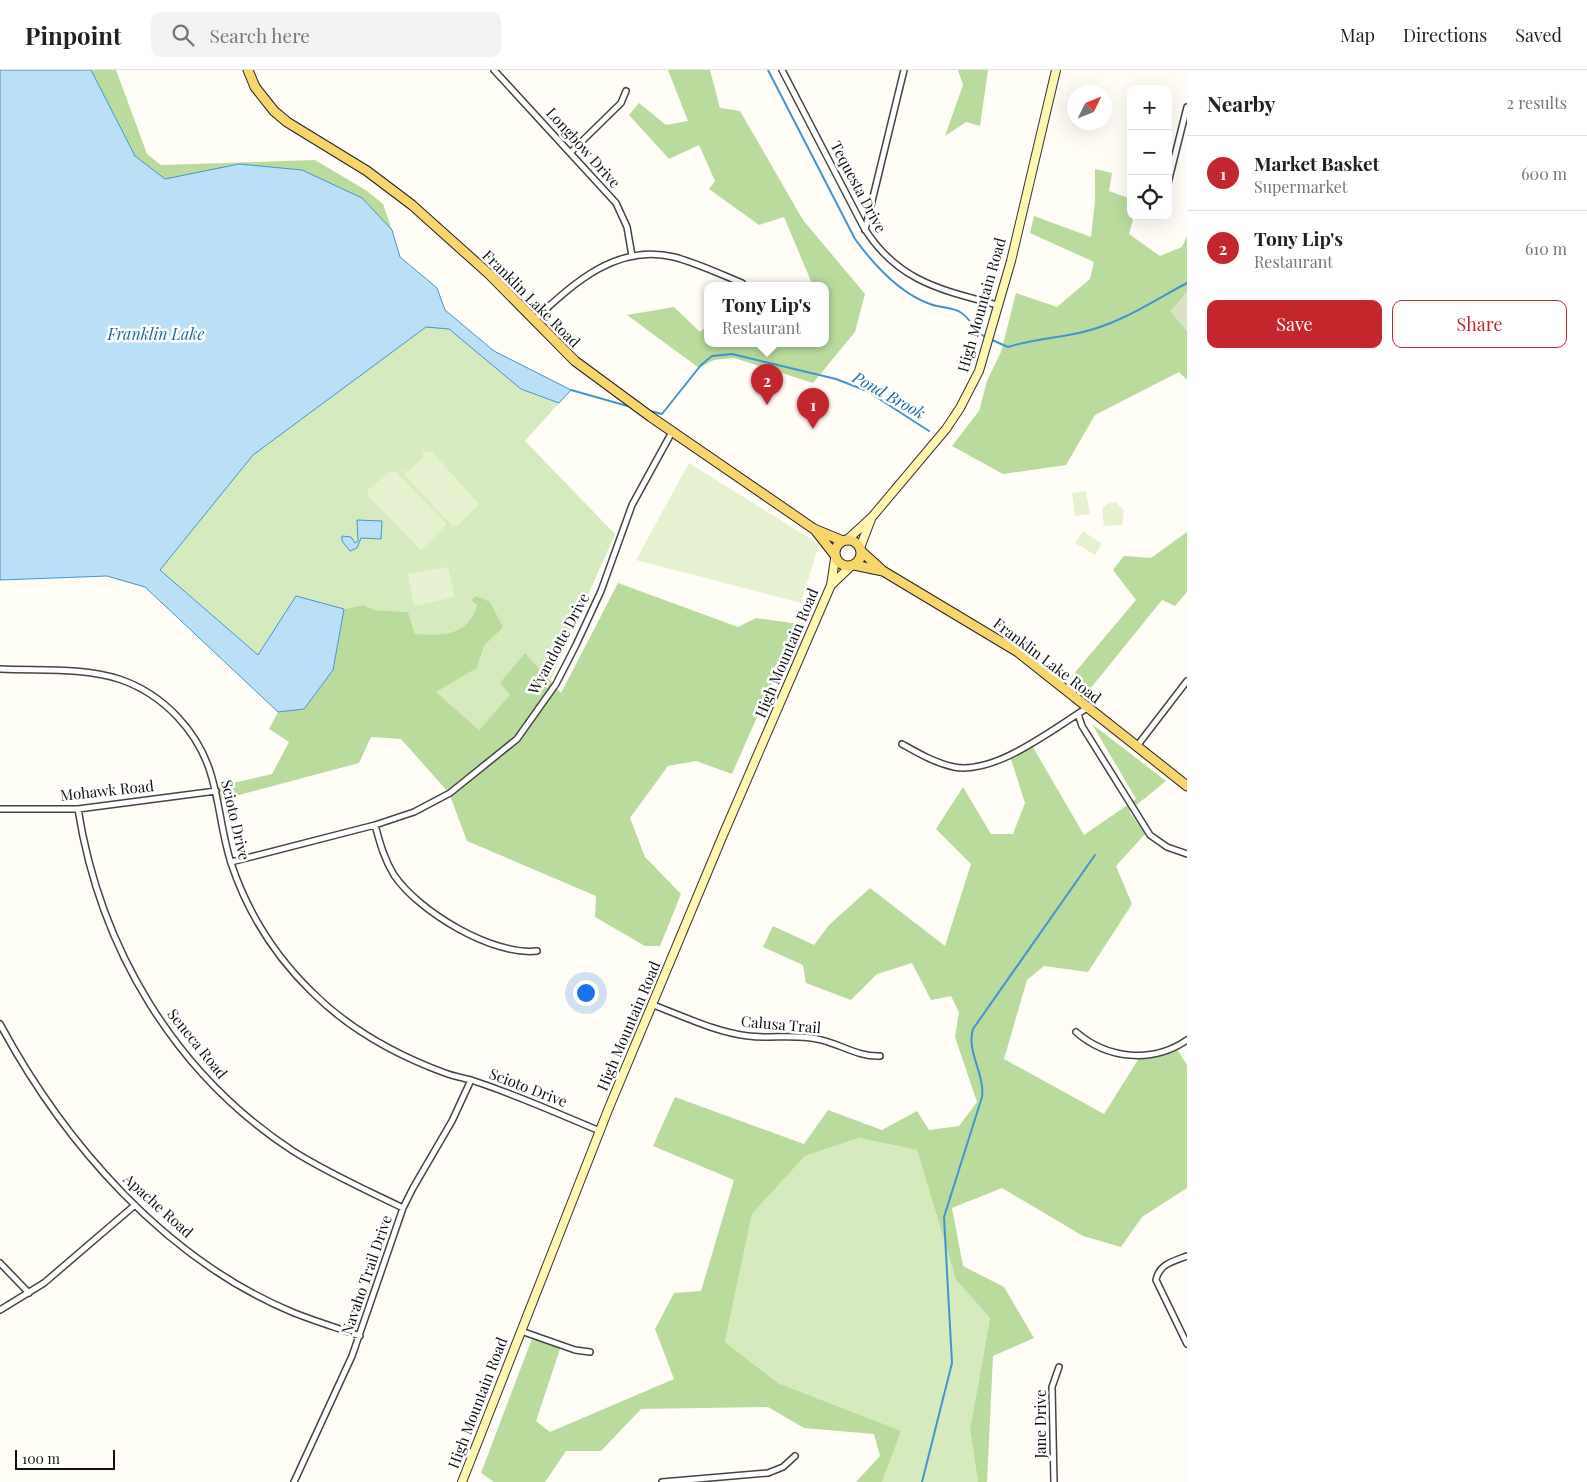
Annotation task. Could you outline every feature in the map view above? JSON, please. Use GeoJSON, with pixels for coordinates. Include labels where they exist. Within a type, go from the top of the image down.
{"type":"FeatureCollection","features":[{"type":"Feature","properties":{"kind":"main road","name":"Franklin Lake Road"},"geometry":{"type":"LineString","coordinates":[[248,70],[255,87],[274,111],[287,122],[367,171],[412,205],[489,274],[575,361],[650,417],[814,529],[845,540]]}},
{"type":"Feature","properties":{"kind":"main road","name":"High Mountain Road"},"geometry":{"type":"LineString","coordinates":[[845,540],[872,517],[957,414],[979,371],[998,305],[1056,70]]}},
{"type":"Feature","properties":{"kind":"main road","name":"High Mountain Road"},"geometry":{"type":"LineString","coordinates":[[861,550],[872,517]]}},
{"type":"Feature","properties":{"kind":"main road","name":"Franklin Lake Road"},"geometry":{"type":"LineString","coordinates":[[814,529],[835,556]]}},
{"type":"Feature","properties":{"kind":"main road"},"geometry":{"type":"LineString","coordinates":[[845,540],[856,542],[861,550],[860,559],[852,566],[841,565],[835,556],[837,546],[845,540]]}},
{"type":"Feature","properties":{"kind":"main road","name":"Franklin Lake Road"},"geometry":{"type":"LineString","coordinates":[[861,550],[883,571],[1004,643],[1187,786]]}},
{"type":"Feature","properties":{"kind":"main road","name":"High Mountain Road"},"geometry":{"type":"LineString","coordinates":[[462,1482],[600,1131],[831,586],[835,556]]}},
{"type":"Feature","properties":{"kind":"main road","name":"Franklin Lake Road"},"geometry":{"type":"LineString","coordinates":[[852,566],[883,571]]}},
{"type":"Feature","properties":{"kind":"main road","name":"High Mountain Road"},"geometry":{"type":"LineString","coordinates":[[831,586],[852,566]]}},
{"type":"Feature","properties":{"kind":"street","name":"Longbow Drive"},"geometry":{"type":"LineString","coordinates":[[494,70],[618,205],[627,227],[632,256]]}},
{"type":"Feature","properties":{"kind":"street","name":"Tequesta Drive"},"geometry":{"type":"LineString","coordinates":[[782,70],[865,230],[889,259],[918,280],[938,289],[998,305]]}},
{"type":"Feature","properties":{"kind":"street"},"geometry":{"type":"LineString","coordinates":[[865,230],[904,70]]}},
{"type":"Feature","properties":{"kind":"street"},"geometry":{"type":"LineString","coordinates":[[571,152],[621,103],[626,91]]}},
{"type":"Feature","properties":{"kind":"street"},"geometry":{"type":"LineString","coordinates":[[1170,175],[1187,107]]}},
{"type":"Feature","properties":{"kind":"street"},"geometry":{"type":"LineString","coordinates":[[534,320],[585,276],[615,260],[632,256],[654,254],[672,256],[739,282]]}},
{"type":"Feature","properties":{"kind":"street","name":"Wyandotte Drive"},"geometry":{"type":"LineString","coordinates":[[231,862],[375,825],[414,812],[450,793],[517,739],[556,684],[576,646],[601,591],[632,506],[672,432]]}},
{"type":"Feature","properties":{"kind":"street","name":"Scioto Drive"},"geometry":{"type":"LineString","coordinates":[[0,669],[92,673],[121,680],[149,693],[172,711],[192,734],[206,759],[216,791],[231,862],[246,899],[268,939],[296,975],[328,1007],[385,1047],[447,1074],[471,1080],[600,1131]]}},
{"type":"Feature","properties":{"kind":"street"},"geometry":{"type":"LineString","coordinates":[[1137,746],[1187,682]]}},
{"type":"Feature","properties":{"kind":"street"},"geometry":{"type":"LineString","coordinates":[[902,744],[945,765],[979,768],[1000,760],[1088,708]]}},
{"type":"Feature","properties":{"kind":"street"},"geometry":{"type":"LineString","coordinates":[[1078,714],[1082,726],[1139,821],[1158,842],[1187,854]]}},
{"type":"Feature","properties":{"kind":"street","name":"Mohawk Road"},"geometry":{"type":"LineString","coordinates":[[0,809],[78,809],[216,791]]}},
{"type":"Feature","properties":{"kind":"street","name":"Seneca Road"},"geometry":{"type":"LineString","coordinates":[[78,809],[91,874],[111,930],[145,998],[180,1047],[232,1103],[271,1136],[336,1176],[403,1208]]}},
{"type":"Feature","properties":{"kind":"street"},"geometry":{"type":"LineString","coordinates":[[375,825],[382,852],[395,876],[414,898],[456,927],[506,948],[524,952],[537,951]]}},
{"type":"Feature","properties":{"kind":"street","name":"Calusa Trail"},"geometry":{"type":"LineString","coordinates":[[652,1005],[737,1034],[763,1038],[808,1037],[834,1043],[860,1055],[880,1056]]}},
{"type":"Feature","properties":{"kind":"street","name":"Apache Road"},"geometry":{"type":"LineString","coordinates":[[0,1024],[31,1078],[54,1111],[93,1161],[135,1205],[185,1247],[237,1282],[292,1311],[360,1336]]}},
{"type":"Feature","properties":{"kind":"street"},"geometry":{"type":"LineString","coordinates":[[1076,1032],[1099,1048],[1124,1055],[1149,1055],[1161,1052],[1187,1040]]}},
{"type":"Feature","properties":{"kind":"street","name":"Navaho Trail Drive"},"geometry":{"type":"LineString","coordinates":[[294,1482],[360,1336],[403,1208],[452,1121],[471,1080]]}},
{"type":"Feature","properties":{"kind":"street"},"geometry":{"type":"LineString","coordinates":[[0,1310],[29,1293],[135,1205]]}},
{"type":"Feature","properties":{"kind":"street"},"geometry":{"type":"LineString","coordinates":[[1187,1256],[1164,1265],[1157,1274],[1156,1280],[1187,1344]]}},
{"type":"Feature","properties":{"kind":"street"},"geometry":{"type":"LineString","coordinates":[[0,1263],[29,1293]]}},
{"type":"Feature","properties":{"kind":"street"},"geometry":{"type":"LineString","coordinates":[[521,1331],[575,1350],[590,1352]]}},
{"type":"Feature","properties":{"kind":"street","name":"Jane Drive"},"geometry":{"type":"LineString","coordinates":[[1054,1482],[1052,1387],[1059,1367]]}},
{"type":"Feature","properties":{"kind":"street"},"geometry":{"type":"LineString","coordinates":[[662,1482],[768,1473],[784,1467],[795,1456]]}},
{"type":"Feature","properties":{"kind":"green space"},"geometry":{"type":"Polygon","coordinates":[[[91,70],[116,70],[147,154],[161,165],[315,160],[367,191],[383,204],[392,230],[362,198],[239,164],[165,180],[135,156],[91,70]]]}},
{"type":"Feature","properties":{"kind":"green space"},"geometry":{"type":"Polygon","coordinates":[[[668,70],[710,70],[720,108],[740,111],[803,220],[865,294],[855,332],[813,383],[734,358],[714,360],[699,368],[627,315],[674,307],[700,332],[704,328],[704,347],[829,347],[829,282],[811,282],[784,217],[759,225],[709,189],[715,181],[699,145],[669,159],[629,115],[639,103],[666,125],[688,121],[668,70]]]}},
{"type":"Feature","properties":{"kind":"green space"},"geometry":{"type":"Polygon","coordinates":[[[958,70],[988,70],[980,126],[966,122],[945,136],[963,85],[958,70]]]}},
{"type":"Feature","properties":{"kind":"green space"},"geometry":{"type":"Polygon","coordinates":[[[1095,169],[1112,173],[1109,191],[1127,198],[1127,220],[1133,220],[1129,234],[1160,256],[1182,247],[1187,236],[1187,292],[1171,311],[1187,331],[1187,380],[1179,372],[1095,415],[1066,465],[1003,474],[952,446],[979,411],[987,381],[1001,352],[1016,293],[1057,307],[1090,279],[1094,262],[1030,233],[1034,216],[1091,237],[1095,201],[1095,169]]]}},
{"type":"Feature","properties":{"kind":"green space"},"geometry":{"type":"Polygon","coordinates":[[[1187,292],[1187,331],[1171,311],[1187,292]]]}},
{"type":"Feature","properties":{"kind":"green space"},"geometry":{"type":"Polygon","coordinates":[[[426,327],[449,328],[521,389],[559,403],[525,441],[615,534],[550,681],[525,653],[511,695],[479,730],[435,692],[477,668],[484,646],[502,627],[476,596],[471,600],[477,605],[473,615],[460,629],[444,634],[415,634],[408,612],[374,610],[364,605],[344,609],[296,596],[258,655],[160,570],[253,455],[426,327]]]}},
{"type":"Feature","properties":{"kind":"green space"},"geometry":{"type":"Polygon","coordinates":[[[423,451],[432,452],[478,503],[457,526],[453,527],[404,474],[404,470],[408,472],[423,458],[423,451]]]}},
{"type":"Feature","properties":{"kind":"green space"},"geometry":{"type":"Polygon","coordinates":[[[689,463],[819,544],[801,603],[636,560],[689,463]]]}},
{"type":"Feature","properties":{"kind":"green space"},"geometry":{"type":"Polygon","coordinates":[[[389,472],[396,472],[447,524],[421,550],[368,496],[368,490],[389,472]]]}},
{"type":"Feature","properties":{"kind":"green space"},"geometry":{"type":"Polygon","coordinates":[[[1086,491],[1090,514],[1075,516],[1072,493],[1086,491]]]}},
{"type":"Feature","properties":{"kind":"green space"},"geometry":{"type":"Polygon","coordinates":[[[1116,502],[1124,511],[1122,525],[1104,526],[1102,509],[1107,504],[1116,502]]]}},
{"type":"Feature","properties":{"kind":"green space"},"geometry":{"type":"Polygon","coordinates":[[[1083,531],[1102,544],[1095,555],[1075,543],[1083,531]]]}},
{"type":"Feature","properties":{"kind":"green space"},"geometry":{"type":"Polygon","coordinates":[[[1187,532],[1187,592],[1175,606],[1162,600],[1090,689],[1072,676],[1136,600],[1113,570],[1124,556],[1151,558],[1187,532]]]}},
{"type":"Feature","properties":{"kind":"green space"},"geometry":{"type":"Polygon","coordinates":[[[448,567],[455,597],[414,606],[408,574],[448,567]]]}},
{"type":"Feature","properties":{"kind":"green space"},"geometry":{"type":"Polygon","coordinates":[[[618,583],[738,627],[756,618],[798,624],[732,774],[696,761],[668,766],[630,818],[645,857],[681,894],[660,946],[645,946],[595,917],[596,896],[467,841],[449,793],[401,739],[371,737],[359,763],[213,802],[211,788],[272,774],[289,742],[269,729],[278,712],[304,709],[333,670],[344,609],[364,605],[374,610],[408,612],[415,634],[444,634],[460,629],[467,623],[477,605],[471,600],[476,596],[490,602],[503,627],[484,646],[477,668],[436,692],[479,730],[510,695],[500,683],[525,653],[561,693],[618,583]]]}},
{"type":"Feature","properties":{"kind":"green space"},"geometry":{"type":"Polygon","coordinates":[[[1092,724],[1166,781],[1129,811],[1145,834],[1116,866],[1132,904],[1088,972],[1044,966],[1027,980],[1004,1059],[1104,1114],[1141,1055],[1170,1052],[1177,1049],[1187,1065],[1187,1188],[1142,1217],[1121,1247],[1083,1236],[1002,1188],[952,1208],[963,1266],[1004,1287],[1034,1338],[993,1356],[987,1482],[978,1482],[970,1429],[990,1318],[956,1280],[917,1150],[859,1138],[805,1156],[752,1214],[725,1342],[778,1383],[901,1431],[882,1482],[856,1482],[880,1456],[874,1434],[804,1428],[768,1407],[641,1409],[601,1451],[566,1451],[545,1482],[494,1482],[481,1473],[533,1336],[561,1346],[536,1421],[550,1432],[674,1379],[655,1329],[674,1293],[701,1291],[734,1180],[653,1146],[675,1097],[804,1144],[828,1110],[882,1130],[917,1111],[929,1130],[959,1126],[977,1102],[955,1037],[959,1012],[951,996],[931,1000],[912,963],[877,974],[851,1000],[806,983],[803,965],[763,947],[773,926],[814,945],[829,925],[870,888],[945,946],[971,864],[936,829],[963,787],[991,834],[1013,834],[1025,803],[1009,753],[1030,742],[1084,835],[1136,799],[1092,724]]]}},
{"type":"Feature","properties":{"kind":"green space"},"geometry":{"type":"Polygon","coordinates":[[[859,1138],[917,1150],[956,1280],[990,1318],[970,1429],[978,1482],[882,1482],[900,1431],[778,1383],[725,1342],[752,1214],[805,1156],[859,1138]]]}},
{"type":"Feature","properties":{"kind":"water","name":"Franklin Lake"},"geometry":{"type":"Polygon","coordinates":[[[0,70],[91,70],[135,156],[165,179],[239,164],[302,170],[362,198],[392,230],[400,257],[437,288],[445,310],[494,351],[571,390],[559,403],[521,389],[449,329],[426,327],[253,455],[160,570],[258,655],[296,596],[344,609],[333,670],[304,709],[278,712],[145,587],[107,576],[0,580],[0,70]]]}},
{"type":"Feature","properties":{"kind":"water"},"geometry":{"type":"Polygon","coordinates":[[[357,520],[382,521],[381,539],[361,538],[357,548],[350,551],[342,541],[342,536],[351,537],[355,543],[358,541],[357,520]]]}},
{"type":"Feature","properties":{"kind":"waterway"},"geometry":{"type":"LineString","coordinates":[[768,70],[855,239],[870,259],[908,293],[930,304],[960,312],[968,318],[979,333],[987,338]]}},
{"type":"Feature","properties":{"kind":"waterway"},"geometry":{"type":"LineString","coordinates":[[992,340],[1008,347],[1097,328],[1136,311],[1187,283]]}},
{"type":"Feature","properties":{"kind":"waterway","name":"Pond Brook"},"geometry":{"type":"LineString","coordinates":[[650,411],[662,414],[701,365],[712,356],[732,354],[836,379],[867,391],[929,431]]}},
{"type":"Feature","properties":{"kind":"waterway","name":"Pond Brook"},"geometry":{"type":"LineString","coordinates":[[571,390],[631,407]]}},
{"type":"Feature","properties":{"kind":"waterway"},"geometry":{"type":"LineString","coordinates":[[922,1482],[952,1363],[944,1217],[982,1097],[981,1080],[972,1046],[973,1029],[1095,855]]}},
{"type":"Feature","properties":{"kind":"place","name":"Tony Lip's"},"geometry":{"type":"Point","coordinates":[767,405]}},
{"type":"Feature","properties":{"kind":"place","name":"Market Basket"},"geometry":{"type":"Point","coordinates":[813,429]}}]}
